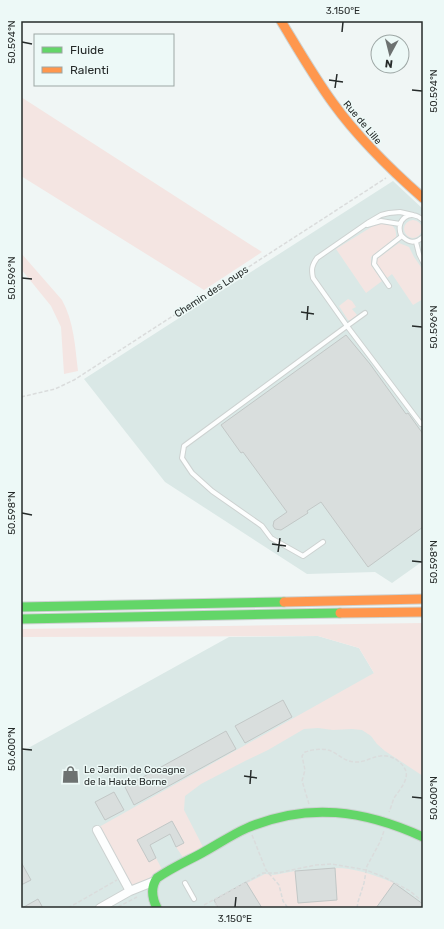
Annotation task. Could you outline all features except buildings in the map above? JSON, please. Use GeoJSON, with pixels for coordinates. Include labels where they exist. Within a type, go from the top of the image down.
{"type":"FeatureCollection","features":[{"type":"Feature","properties":{"kind":"main road","name":"Rue de Lille"},"geometry":{"type":"LineString","coordinates":[[282,21],[319,83],[335,106],[364,142],[423,199]]}},
{"type":"Feature","properties":{"kind":"main road"},"geometry":{"type":"LineString","coordinates":[[21,607],[423,599]]}},
{"type":"Feature","properties":{"kind":"main road"},"geometry":{"type":"LineString","coordinates":[[21,619],[423,612]]}},
{"type":"Feature","properties":{"kind":"main road"},"geometry":{"type":"LineString","coordinates":[[157,908],[152,895],[155,881],[161,875],[225,840],[253,831],[275,818],[310,812],[348,813],[386,821],[423,837]]}},
{"type":"Feature","properties":{"kind":"street"},"geometry":{"type":"LineString","coordinates":[[97,830],[130,891]]}},
{"type":"Feature","properties":{"kind":"street"},"geometry":{"type":"LineString","coordinates":[[100,908],[130,891],[155,881]]}},
{"type":"Feature","properties":{"kind":"lane"},"geometry":{"type":"LineString","coordinates":[[423,220],[418,216],[400,212],[389,213],[374,219],[317,258],[311,269],[314,278],[347,326],[421,424],[423,423]]}},
{"type":"Feature","properties":{"kind":"lane"},"geometry":{"type":"LineString","coordinates":[[413,215],[404,218],[400,224],[399,231],[408,241],[416,242],[423,237]]}},
{"type":"Feature","properties":{"kind":"lane"},"geometry":{"type":"LineString","coordinates":[[365,225],[381,221],[400,224]]}},
{"type":"Feature","properties":{"kind":"lane"},"geometry":{"type":"LineString","coordinates":[[389,286],[374,264],[375,257],[402,236]]}},
{"type":"Feature","properties":{"kind":"lane"},"geometry":{"type":"LineString","coordinates":[[416,242],[423,262]]}},
{"type":"Feature","properties":{"kind":"lane"},"geometry":{"type":"LineString","coordinates":[[323,542],[303,556],[271,538],[262,526],[212,491],[192,473],[182,458],[182,452],[184,446],[365,313]]}},
{"type":"Feature","properties":{"kind":"lane"},"geometry":{"type":"LineString","coordinates":[[185,883],[194,899]]}},
{"type":"Feature","properties":{"kind":"path","name":"Chemin des Loups"},"geometry":{"type":"LineString","coordinates":[[21,397],[54,389],[74,380],[383,180],[394,171]]}},
{"type":"Feature","properties":{"kind":"path"},"geometry":{"type":"LineString","coordinates":[[310,812],[309,801],[304,790],[302,780],[305,770],[302,756],[305,752],[319,749],[327,750],[345,760],[353,762],[366,761],[379,756],[386,756],[403,766],[406,774],[404,784],[392,803],[380,842],[367,866],[357,908]]}},
{"type":"Feature","properties":{"kind":"path"},"geometry":{"type":"LineString","coordinates":[[253,831],[268,873],[279,885],[283,901],[288,908]]}},
{"type":"Feature","properties":{"kind":"path"},"geometry":{"type":"LineString","coordinates":[[204,905],[263,873],[277,873],[316,865],[346,866],[366,870],[398,884],[423,902]]}},
{"type":"Feature","properties":{"kind":"path"},"geometry":{"type":"LineString","coordinates":[[68,908],[122,876]]}},
{"type":"Feature","properties":{"kind":"path"},"geometry":{"type":"LineString","coordinates":[[116,908],[141,895]]}},
{"type":"Feature","properties":{"kind":"path"},"geometry":{"type":"LineString","coordinates":[[215,903],[218,908]]}},
{"type":"Feature","properties":{"kind":"shaded area"},"geometry":{"type":"Polygon","coordinates":[[[21,97],[262,252],[204,290],[21,176],[21,97]]]}},
{"type":"Feature","properties":{"kind":"shaded area"},"geometry":{"type":"Polygon","coordinates":[[[393,181],[423,209],[423,561],[392,583],[375,572],[307,574],[165,482],[84,379],[393,181]]]}},
{"type":"Feature","properties":{"kind":"shaded area"},"geometry":{"type":"Polygon","coordinates":[[[413,220],[417,221],[421,225],[421,233],[417,237],[413,238],[409,237],[405,233],[404,229],[405,225],[409,221],[413,220]]]}},
{"type":"Feature","properties":{"kind":"shaded area"},"geometry":{"type":"Polygon","coordinates":[[[381,223],[393,226],[396,237],[371,257],[371,265],[382,281],[366,293],[336,249],[373,226],[381,223]]]}},
{"type":"Feature","properties":{"kind":"shaded area"},"geometry":{"type":"Polygon","coordinates":[[[399,243],[409,247],[423,270],[423,299],[413,305],[392,274],[387,278],[376,263],[377,259],[399,243]]]}},
{"type":"Feature","properties":{"kind":"shaded area"},"geometry":{"type":"Polygon","coordinates":[[[21,253],[62,300],[66,308],[72,326],[78,371],[64,374],[61,327],[51,306],[21,269],[21,253]]]}},
{"type":"Feature","properties":{"kind":"shaded area"},"geometry":{"type":"Polygon","coordinates":[[[348,299],[352,301],[356,307],[352,309],[357,315],[350,321],[339,306],[348,299]]]}},
{"type":"Feature","properties":{"kind":"shaded area"},"geometry":{"type":"Polygon","coordinates":[[[423,623],[423,776],[385,751],[371,736],[362,730],[333,730],[318,728],[304,729],[268,750],[201,784],[185,796],[184,810],[203,847],[184,859],[176,847],[184,842],[172,821],[138,840],[150,861],[156,858],[163,871],[131,887],[99,827],[374,673],[359,648],[318,636],[21,637],[21,629],[423,623]]]}},
{"type":"Feature","properties":{"kind":"shaded area"},"geometry":{"type":"Polygon","coordinates":[[[318,636],[359,648],[423,755],[423,908],[21,908],[21,752],[229,637],[318,636]]]}},
{"type":"Feature","properties":{"kind":"shaded area"},"geometry":{"type":"Polygon","coordinates":[[[335,868],[358,871],[394,883],[376,908],[262,908],[247,883],[265,874],[274,875],[295,871],[298,903],[337,900],[335,868]]]}},
{"type":"Feature","properties":{"kind":"traffic: fast"},"geometry":{"type":"LineString","coordinates":[[21,607],[284,602]]}},
{"type":"Feature","properties":{"kind":"traffic: fast"},"geometry":{"type":"LineString","coordinates":[[21,619],[340,613]]}},
{"type":"Feature","properties":{"kind":"traffic: fast"},"geometry":{"type":"LineString","coordinates":[[157,908],[152,893],[153,886],[157,878],[241,831],[270,820],[314,812],[357,815],[401,828],[423,837]]}},
{"type":"Feature","properties":{"kind":"traffic: slow"},"geometry":{"type":"LineString","coordinates":[[281,21],[319,83],[353,129],[375,153],[423,198]]}},
{"type":"Feature","properties":{"kind":"traffic: slow"},"geometry":{"type":"LineString","coordinates":[[284,602],[423,599]]}},
{"type":"Feature","properties":{"kind":"traffic: slow"},"geometry":{"type":"LineString","coordinates":[[340,613],[423,612]]}},
{"type":"Feature","properties":{"kind":"place","name":"Le Jardin de Cocagne de la Haute Borne"},"geometry":{"type":"Point","coordinates":[71,775]}}]}
